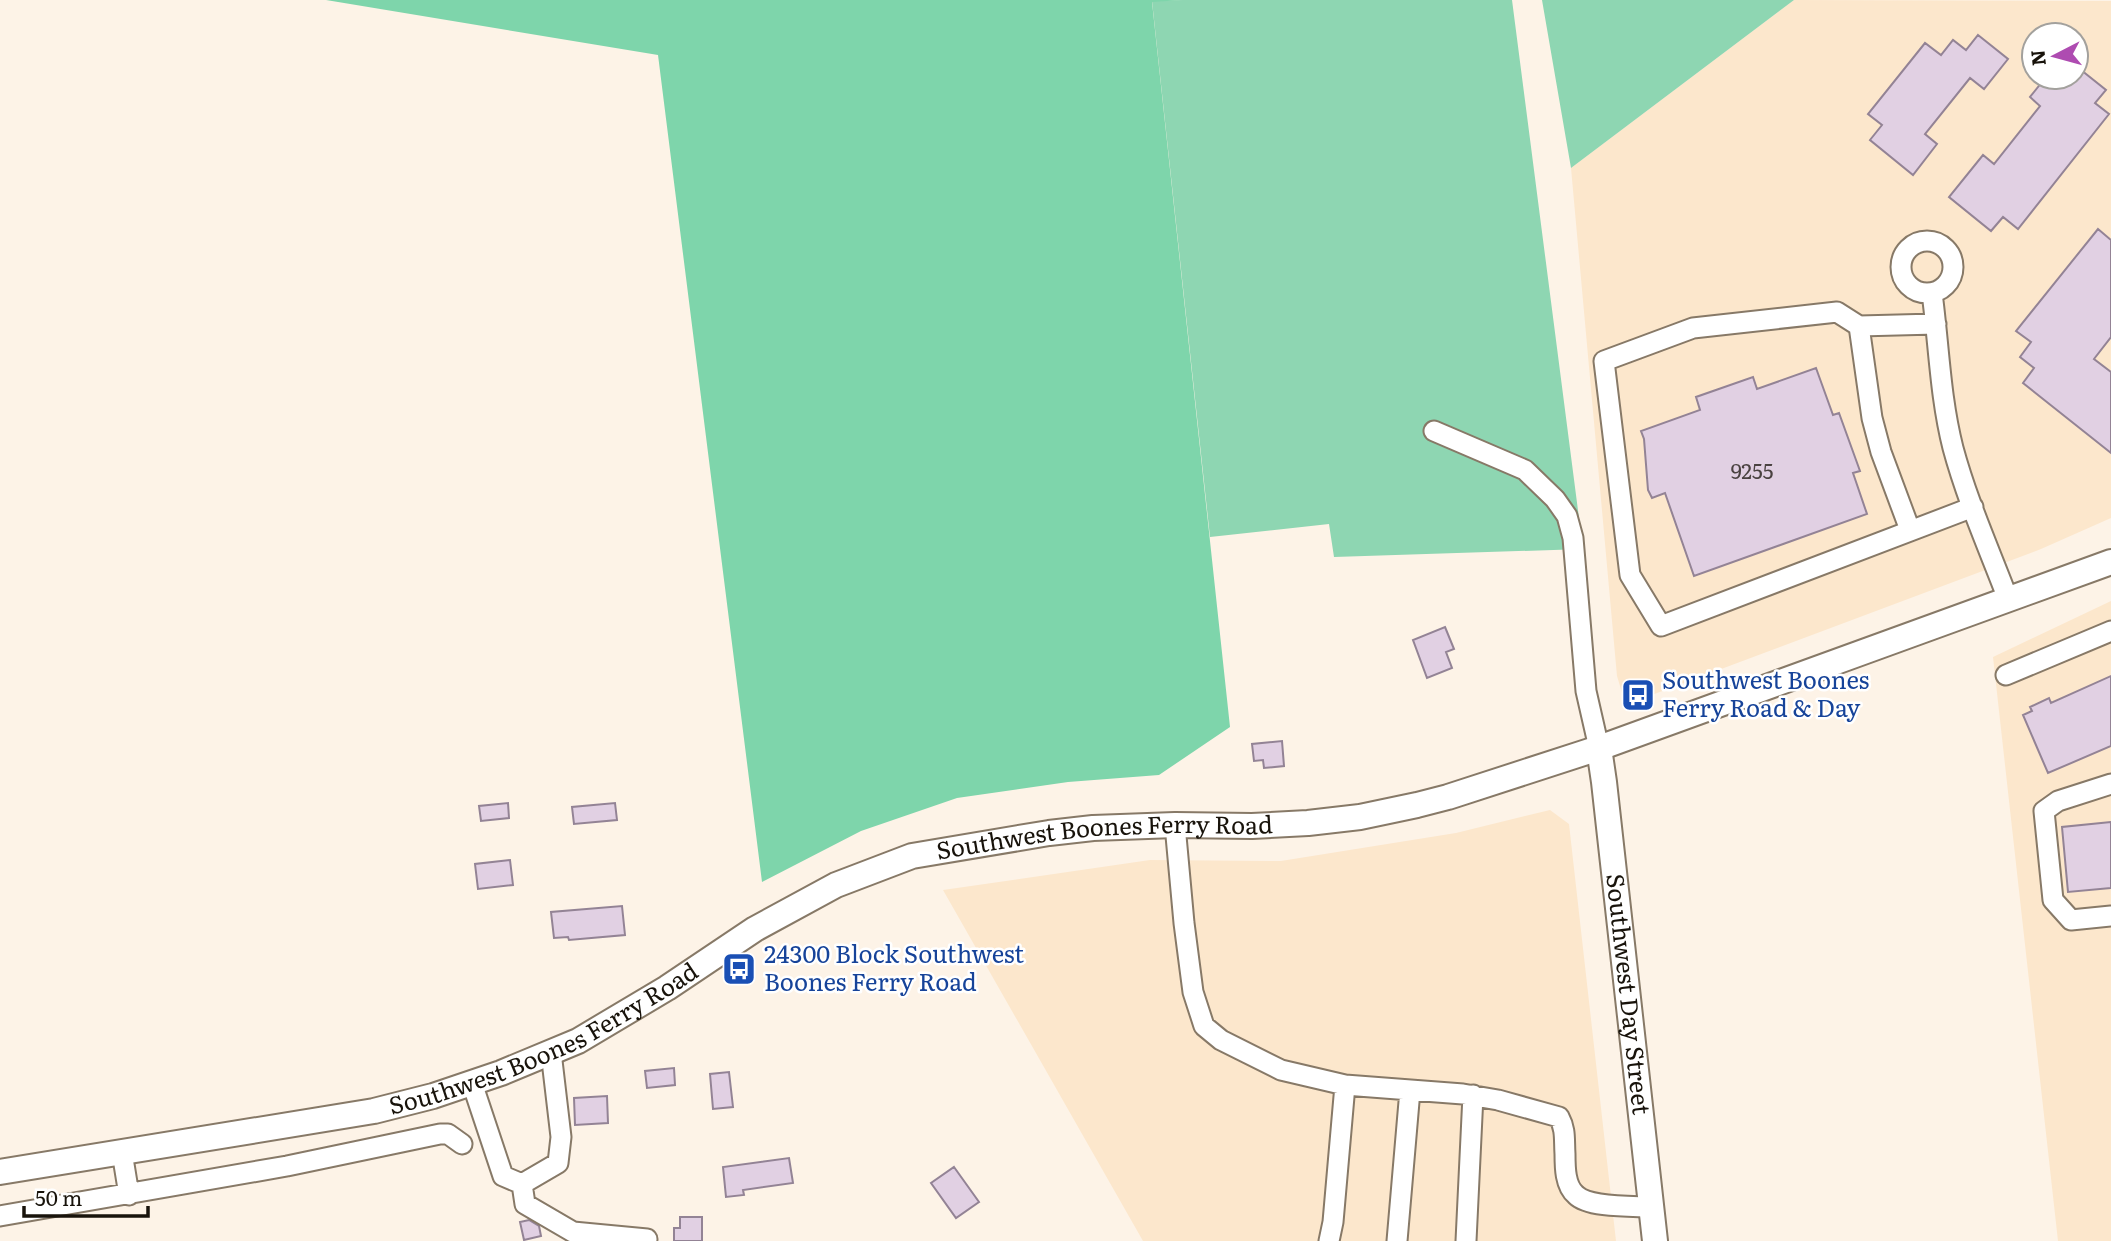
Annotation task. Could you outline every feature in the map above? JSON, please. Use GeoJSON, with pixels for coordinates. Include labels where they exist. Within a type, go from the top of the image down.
{"type":"FeatureCollection","features":[{"type":"Feature","properties":{"kind":"main road","name":"Southwest Boones Ferry Road"},"geometry":{"type":"LineString","coordinates":[[0,1172],[374,1111],[433,1097],[578,1041],[667,988],[755,929],[836,885],[912,856],[1070,830],[1175,825],[1281,825],[1360,817],[1448,797],[1599,748],[2111,562]]}},
{"type":"Feature","properties":{"kind":"main road","name":"Southwest Day Street"},"geometry":{"type":"LineString","coordinates":[[1599,748],[1655,1241]]}},
{"type":"Feature","properties":{"kind":"street"},"geometry":{"type":"LineString","coordinates":[[1932,293],[1945,410],[1953,448],[2008,599]]}},
{"type":"Feature","properties":{"kind":"street"},"geometry":{"type":"LineString","coordinates":[[1936,324],[1859,326],[1837,312],[1693,328],[1604,361],[1630,575],[1661,626],[1973,507]]}},
{"type":"Feature","properties":{"kind":"street"},"geometry":{"type":"LineString","coordinates":[[1859,326],[1872,418],[1881,452],[1910,530]]}},
{"type":"Feature","properties":{"kind":"street"},"geometry":{"type":"LineString","coordinates":[[1434,431],[1525,470],[1555,499],[1567,516],[1573,538],[1586,691],[1599,748]]}},
{"type":"Feature","properties":{"kind":"street"},"geometry":{"type":"LineString","coordinates":[[2006,675],[2111,631]]}},
{"type":"Feature","properties":{"kind":"street"},"geometry":{"type":"LineString","coordinates":[[2111,783],[2058,801],[2044,811],[2053,900],[2071,920],[2111,916]]}},
{"type":"Feature","properties":{"kind":"street"},"geometry":{"type":"LineString","coordinates":[[1175,825],[1193,992],[1204,1026],[1221,1040],[1281,1070],[1345,1085],[1473,1095],[1559,1117],[1565,1129],[1567,1181],[1576,1195],[1587,1201],[1651,1207]]}},
{"type":"Feature","properties":{"kind":"street"},"geometry":{"type":"LineString","coordinates":[[522,1184],[558,1163],[561,1137],[551,1052]]}},
{"type":"Feature","properties":{"kind":"street"},"geometry":{"type":"LineString","coordinates":[[472,1083],[503,1176],[522,1184]]}},
{"type":"Feature","properties":{"kind":"street"},"geometry":{"type":"LineString","coordinates":[[1329,1241],[1345,1085]]}},
{"type":"Feature","properties":{"kind":"street"},"geometry":{"type":"LineString","coordinates":[[1397,1241],[1410,1090]]}},
{"type":"Feature","properties":{"kind":"street"},"geometry":{"type":"LineString","coordinates":[[1466,1241],[1473,1095]]}},
{"type":"Feature","properties":{"kind":"street","name":"Southwest Boones Ferry Road"},"geometry":{"type":"LineString","coordinates":[[0,1216],[287,1166],[440,1134],[448,1134],[462,1144]]}},
{"type":"Feature","properties":{"kind":"street"},"geometry":{"type":"LineString","coordinates":[[122,1152],[129,1195]]}},
{"type":"Feature","properties":{"kind":"street"},"geometry":{"type":"LineString","coordinates":[[522,1184],[525,1204],[573,1232],[647,1239]]}},
{"type":"Feature","properties":{"kind":"shaded area"},"geometry":{"type":"Polygon","coordinates":[[[1794,0],[2111,1],[2111,518],[2041,549],[1641,699],[1623,696],[1617,676],[1571,168],[1794,0]]]}},
{"type":"Feature","properties":{"kind":"shaded area"},"geometry":{"type":"Polygon","coordinates":[[[2111,601],[2111,1241],[2058,1241],[1993,657],[2111,601]]]}},
{"type":"Feature","properties":{"kind":"shaded area"},"geometry":{"type":"Polygon","coordinates":[[[1550,810],[1569,824],[1616,1241],[1143,1241],[943,890],[1150,860],[1281,861],[1456,833],[1550,810]]]}},
{"type":"Feature","properties":{"kind":"green space"},"geometry":{"type":"Polygon","coordinates":[[[326,0],[1183,0],[1152,2],[1230,727],[1159,775],[1068,782],[957,798],[861,831],[762,882],[658,55],[326,0]]]}},
{"type":"Feature","properties":{"kind":"green space"},"geometry":{"type":"Polygon","coordinates":[[[1512,0],[1583,549],[1334,557],[1329,524],[1210,537],[1152,1],[1512,0]]]}},
{"type":"Feature","properties":{"kind":"green space"},"geometry":{"type":"Polygon","coordinates":[[[1542,0],[1794,0],[1571,168],[1542,0]]]}},
{"type":"Feature","properties":{"kind":"building"},"geometry":{"type":"Polygon","coordinates":[[[1978,35],[2008,59],[1984,89],[1970,78],[1925,134],[1937,144],[1913,175],[1870,140],[1882,125],[1868,114],[1925,43],[1941,55],[1953,40],[1966,50],[1978,35]]]}},
{"type":"Feature","properties":{"kind":"building"},"geometry":{"type":"Polygon","coordinates":[[[2090,77],[2106,90],[2095,103],[2109,114],[2018,229],[2003,217],[1991,231],[1949,197],[1983,155],[1994,164],[2040,106],[2030,97],[2035,91],[2090,91],[2090,77]]]}},
{"type":"Feature","properties":{"kind":"building"},"geometry":{"type":"Polygon","coordinates":[[[2098,229],[2111,240],[2111,337],[2094,359],[2111,372],[2111,453],[2023,383],[2034,368],[2020,357],[2031,342],[2016,331],[2098,229]]]}},
{"type":"Feature","properties":{"kind":"building"},"geometry":{"type":"Polygon","coordinates":[[[1816,368],[1833,415],[1839,413],[1860,471],[1853,473],[1867,514],[1694,576],[1665,493],[1652,498],[1648,490],[1641,431],[1700,410],[1696,397],[1753,377],[1757,389],[1816,368]]]}},
{"type":"Feature","properties":{"kind":"building"},"geometry":{"type":"Polygon","coordinates":[[[1445,627],[1454,649],[1446,652],[1452,668],[1427,678],[1413,640],[1445,627]]]}},
{"type":"Feature","properties":{"kind":"building"},"geometry":{"type":"Polygon","coordinates":[[[2111,676],[2111,746],[2048,773],[2023,715],[2032,711],[2030,707],[2049,698],[2051,703],[2111,676]]]}},
{"type":"Feature","properties":{"kind":"building"},"geometry":{"type":"Polygon","coordinates":[[[1282,741],[1284,766],[1264,768],[1263,760],[1254,761],[1252,744],[1282,741]]]}},
{"type":"Feature","properties":{"kind":"building"},"geometry":{"type":"Polygon","coordinates":[[[508,803],[509,818],[481,821],[479,806],[508,803]]]}},
{"type":"Feature","properties":{"kind":"building"},"geometry":{"type":"Polygon","coordinates":[[[615,803],[617,820],[574,824],[572,807],[615,803]]]}},
{"type":"Feature","properties":{"kind":"building"},"geometry":{"type":"Polygon","coordinates":[[[2111,822],[2111,888],[2068,892],[2062,827],[2111,822]]]}},
{"type":"Feature","properties":{"kind":"building"},"geometry":{"type":"Polygon","coordinates":[[[510,860],[513,885],[478,889],[475,864],[510,860]]]}},
{"type":"Feature","properties":{"kind":"building"},"geometry":{"type":"Polygon","coordinates":[[[622,906],[625,935],[569,940],[568,937],[554,938],[551,912],[622,906]]]}},
{"type":"Feature","properties":{"kind":"building"},"geometry":{"type":"Polygon","coordinates":[[[674,1068],[675,1085],[647,1088],[645,1071],[674,1068]]]}},
{"type":"Feature","properties":{"kind":"building"},"geometry":{"type":"Polygon","coordinates":[[[729,1072],[733,1107],[713,1109],[710,1074],[729,1072]]]}},
{"type":"Feature","properties":{"kind":"building"},"geometry":{"type":"Polygon","coordinates":[[[607,1096],[608,1123],[575,1125],[574,1098],[607,1096]]]}},
{"type":"Feature","properties":{"kind":"building"},"geometry":{"type":"Polygon","coordinates":[[[789,1158],[793,1183],[743,1190],[744,1195],[726,1197],[723,1167],[789,1158]]]}},
{"type":"Feature","properties":{"kind":"building"},"geometry":{"type":"Polygon","coordinates":[[[954,1167],[979,1202],[956,1218],[931,1183],[954,1167]]]}},
{"type":"Feature","properties":{"kind":"building"},"geometry":{"type":"Polygon","coordinates":[[[680,1217],[702,1217],[702,1241],[674,1241],[674,1228],[680,1228],[680,1217]]]}},
{"type":"Feature","properties":{"kind":"building"},"geometry":{"type":"Polygon","coordinates":[[[529,1220],[539,1226],[541,1236],[524,1240],[520,1222],[529,1220]]]}},
{"type":"Feature","properties":{"kind":"place","name":"Southwest Boones Ferry Road & Day"},"geometry":{"type":"Point","coordinates":[1638,695]}},
{"type":"Feature","properties":{"kind":"place","name":"24300 Block Southwest Boones Ferry Road"},"geometry":{"type":"Point","coordinates":[739,969]}}]}
